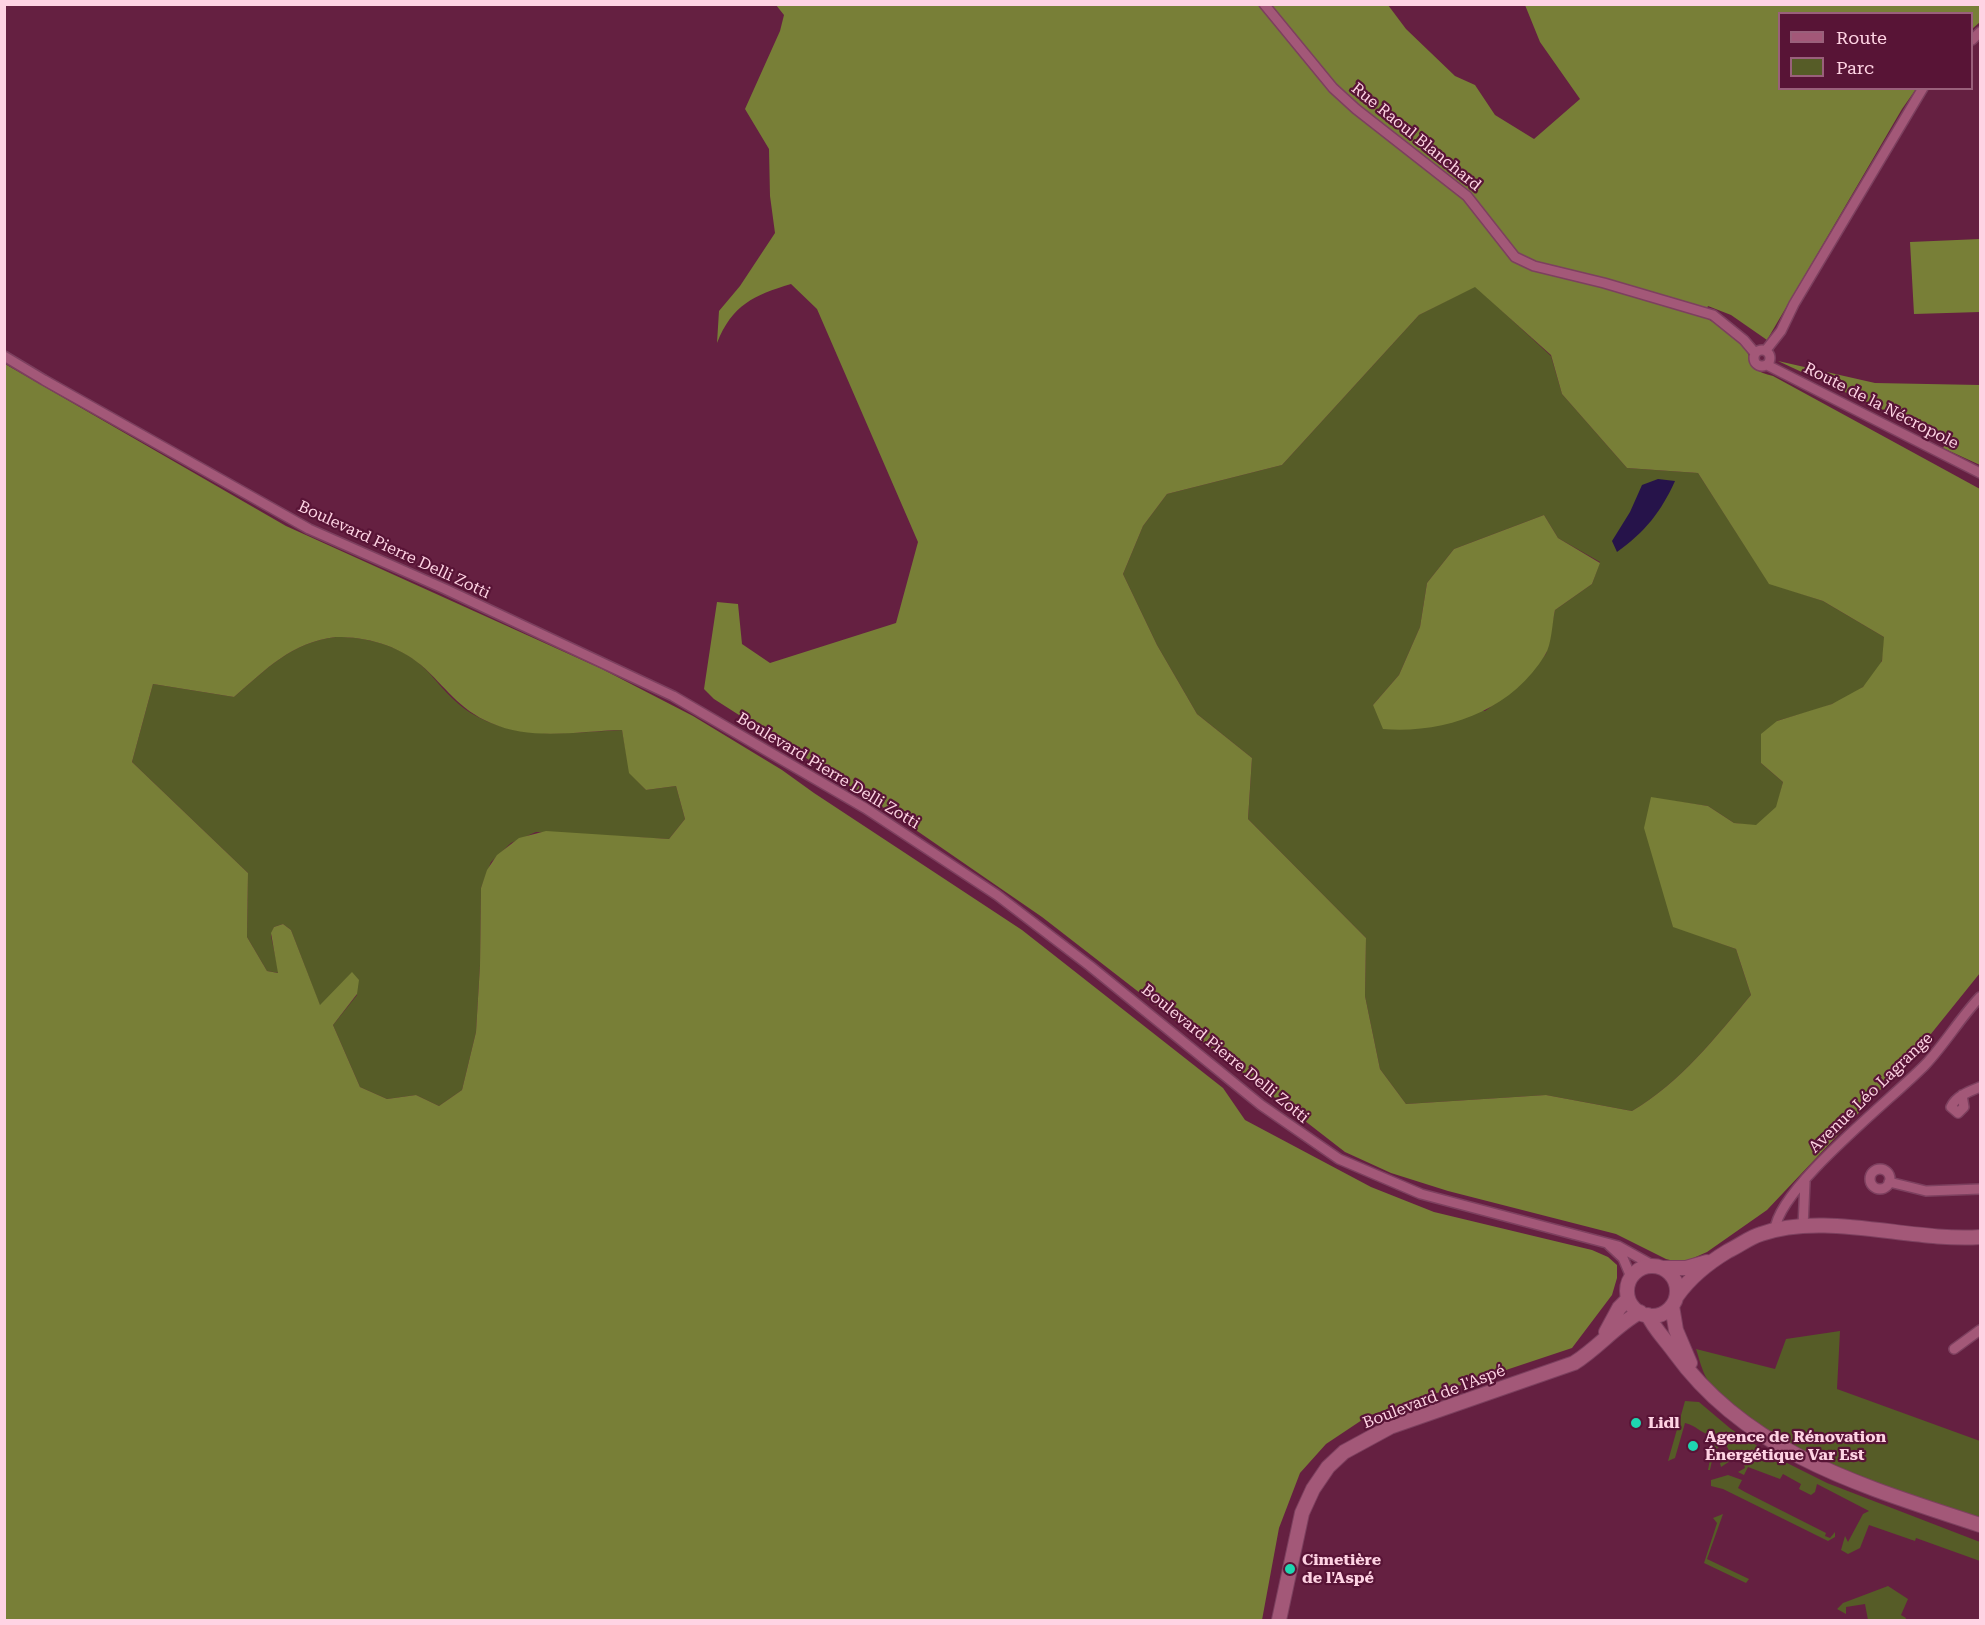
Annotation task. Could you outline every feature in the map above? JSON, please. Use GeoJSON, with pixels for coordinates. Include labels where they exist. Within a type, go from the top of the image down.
{"type":"FeatureCollection","features":[{"type":"Feature","properties":{"kind":"main road"},"geometry":{"type":"LineString","coordinates":[[1644,1314],[1661,1314],[1674,1301],[1688,1280],[1713,1260],[1760,1234],[1775,1230],[1803,1227],[1980,1237]]}},
{"type":"Feature","properties":{"kind":"main road"},"geometry":{"type":"LineString","coordinates":[[1713,1260],[1686,1268],[1641,1268],[1631,1277],[1627,1288],[1628,1299],[1644,1314],[1693,1379],[1755,1431],[1794,1455],[1845,1479],[1913,1505],[1980,1525]]}},
{"type":"Feature","properties":{"kind":"main road"},"geometry":{"type":"LineString","coordinates":[[1658,1267],[1674,1279],[1676,1330],[1686,1354],[1708,1393]]}},
{"type":"Feature","properties":{"kind":"main road","name":"Boulevard de l'Aspé"},"geometry":{"type":"LineString","coordinates":[[1603,1340],[1619,1308],[1628,1299]]}},
{"type":"Feature","properties":{"kind":"main road","name":"Boulevard de l'Aspé"},"geometry":{"type":"LineString","coordinates":[[1279,1620],[1302,1513],[1313,1489],[1328,1467],[1344,1452],[1390,1427],[1574,1362],[1627,1319],[1644,1314]]}},
{"type":"Feature","properties":{"kind":"main road"},"geometry":{"type":"LineString","coordinates":[[1913,1505],[1936,1518],[1980,1533]]}},
{"type":"Feature","properties":{"kind":"street","name":"Rue Raoul Blanchard"},"geometry":{"type":"LineString","coordinates":[[1264,4],[1332,88],[1467,196],[1515,257],[1534,266],[1693,307],[1725,323],[1755,353]]}},
{"type":"Feature","properties":{"kind":"street"},"geometry":{"type":"LineString","coordinates":[[1766,351],[1770,354],[1771,360],[1767,365],[1756,364],[1755,353],[1766,351],[1781,331],[1794,304],[1922,90]]}},
{"type":"Feature","properties":{"kind":"street","name":"Boulevard Pierre Delli Zotti"},"geometry":{"type":"LineString","coordinates":[[4,356],[309,529],[445,589],[673,696],[866,808],[997,895],[1108,980],[1261,1105],[1339,1159],[1421,1194],[1607,1243],[1631,1251],[1658,1267]]}},
{"type":"Feature","properties":{"kind":"street","name":"Route de la Nécropole"},"geometry":{"type":"LineString","coordinates":[[1767,365],[1980,473]]}},
{"type":"Feature","properties":{"kind":"street","name":"Avenue Léo Lagrange"},"geometry":{"type":"LineString","coordinates":[[1775,1230],[1776,1221],[1789,1198],[1840,1144],[1923,1067],[1980,997]]}},
{"type":"Feature","properties":{"kind":"street"},"geometry":{"type":"LineString","coordinates":[[1962,1095],[1980,1087]]}},
{"type":"Feature","properties":{"kind":"street"},"geometry":{"type":"LineString","coordinates":[[1803,1227],[1805,1182]]}},
{"type":"Feature","properties":{"kind":"street"},"geometry":{"type":"LineString","coordinates":[[1889,1182],[1926,1191],[1952,1192],[1980,1189]]}},
{"type":"Feature","properties":{"kind":"street"},"geometry":{"type":"LineString","coordinates":[[1607,1243],[1623,1258],[1631,1277]]}},
{"type":"Feature","properties":{"kind":"street"},"geometry":{"type":"LineString","coordinates":[[1954,1349],[1980,1330]]}},
{"type":"Feature","properties":{"kind":"green space"},"geometry":{"type":"Polygon","coordinates":[[[776,5],[1388,5],[1406,29],[1455,76],[1475,85],[1495,115],[1534,139],[1580,99],[1540,42],[1525,5],[1980,5],[1980,22],[1973,28],[1973,12],[1778,12],[1778,90],[1915,90],[1767,340],[1731,315],[1708,306],[1703,316],[1738,341],[1757,370],[1773,376],[1980,489],[1980,973],[1918,1050],[1767,1210],[1707,1252],[1682,1263],[1666,1259],[1616,1234],[1448,1191],[1391,1173],[1345,1152],[1042,917],[878,804],[714,699],[704,689],[717,602],[738,604],[742,644],[770,663],[896,623],[918,542],[817,309],[791,284],[778,288],[755,297],[737,311],[723,330],[717,343],[719,311],[740,286],[775,233],[770,196],[769,149],[745,109],[780,31],[784,15],[776,5]],[[1475,287],[1419,315],[1282,465],[1167,494],[1143,526],[1123,574],[1157,645],[1197,714],[1252,758],[1248,819],[1366,938],[1365,996],[1380,1069],[1406,1104],[1546,1095],[1632,1111],[1682,1073],[1751,995],[1736,949],[1673,927],[1644,828],[1651,797],[1708,806],[1734,823],[1756,825],[1776,807],[1783,782],[1761,763],[1761,734],[1777,721],[1832,704],[1863,687],[1882,661],[1884,637],[1823,601],[1769,584],[1698,473],[1627,468],[1562,394],[1551,355],[1475,287]]]}},
{"type":"Feature","properties":{"kind":"green space"},"geometry":{"type":"Polygon","coordinates":[[[1980,239],[1980,312],[1914,314],[1910,242],[1980,239]]]}},
{"type":"Feature","properties":{"kind":"green space"},"geometry":{"type":"Polygon","coordinates":[[[1475,286],[1551,356],[1562,394],[1627,468],[1698,473],[1769,583],[1823,601],[1884,637],[1882,660],[1875,674],[1865,685],[1838,702],[1777,721],[1761,763],[1783,782],[1777,807],[1756,826],[1734,823],[1708,806],[1651,798],[1673,926],[1736,949],[1751,995],[1682,1073],[1632,1111],[1546,1095],[1406,1104],[1380,1069],[1365,996],[1366,938],[1248,819],[1252,758],[1197,714],[1157,645],[1123,574],[1143,526],[1167,494],[1282,465],[1419,315],[1475,286]],[[1544,515],[1454,549],[1427,583],[1420,627],[1399,675],[1373,705],[1485,711],[1518,687],[1546,654],[1555,610],[1592,584],[1600,562],[1558,538],[1544,515]]]}},
{"type":"Feature","properties":{"kind":"green space"},"geometry":{"type":"Polygon","coordinates":[[[1778,361],[1875,383],[1980,385],[1980,465],[1943,448],[1948,440],[1778,361]]]}},
{"type":"Feature","properties":{"kind":"green space"},"geometry":{"type":"Polygon","coordinates":[[[5,364],[286,526],[602,669],[693,716],[782,770],[1022,930],[1223,1088],[1245,1120],[1371,1187],[1434,1212],[1592,1250],[1608,1257],[1617,1265],[1617,1278],[1612,1295],[1572,1348],[1368,1416],[1326,1444],[1300,1473],[1279,1528],[1262,1620],[5,1620],[5,364]],[[348,637],[320,640],[292,651],[280,658],[234,697],[153,684],[132,762],[248,873],[247,937],[267,971],[278,973],[271,933],[274,927],[283,924],[291,930],[320,1005],[352,972],[359,980],[357,994],[333,1025],[360,1087],[387,1099],[416,1095],[439,1106],[462,1090],[476,1032],[481,888],[487,870],[497,855],[519,838],[546,831],[669,839],[685,819],[676,786],[646,790],[629,773],[622,730],[555,734],[506,729],[470,711],[421,665],[402,652],[392,647],[348,637]]]}},
{"type":"Feature","properties":{"kind":"green space"},"geometry":{"type":"Polygon","coordinates":[[[1544,515],[1558,538],[1600,563],[1592,584],[1555,610],[1547,650],[1531,674],[1514,691],[1495,704],[1453,723],[1406,730],[1383,729],[1373,705],[1399,675],[1420,627],[1427,583],[1454,549],[1544,515]]]}},
{"type":"Feature","properties":{"kind":"green space"},"geometry":{"type":"Polygon","coordinates":[[[336,637],[375,642],[411,657],[464,708],[495,725],[549,733],[622,730],[630,773],[646,790],[676,786],[685,819],[669,839],[536,832],[511,843],[491,862],[481,888],[476,1032],[462,1090],[439,1106],[416,1095],[387,1099],[360,1087],[333,1025],[357,995],[352,973],[320,1006],[291,930],[283,924],[274,927],[271,936],[279,973],[267,971],[247,937],[248,873],[132,762],[153,684],[234,697],[280,658],[305,645],[336,637]]]}},
{"type":"Feature","properties":{"kind":"green space"},"geometry":{"type":"Polygon","coordinates":[[[1840,1331],[1837,1389],[1980,1441],[1980,1519],[1855,1476],[1766,1430],[1731,1404],[1710,1384],[1696,1349],[1775,1369],[1786,1339],[1840,1331]]]}},
{"type":"Feature","properties":{"kind":"green space"},"geometry":{"type":"Polygon","coordinates":[[[1685,1401],[1699,1402],[1731,1429],[1773,1456],[1827,1483],[1980,1542],[1980,1561],[1916,1538],[1915,1541],[1869,1525],[1860,1548],[1848,1554],[1841,1550],[1845,1536],[1848,1542],[1863,1514],[1869,1511],[1817,1484],[1815,1492],[1811,1495],[1799,1489],[1801,1484],[1783,1474],[1780,1479],[1748,1467],[1744,1475],[1738,1472],[1745,1468],[1743,1461],[1730,1461],[1721,1467],[1720,1463],[1733,1458],[1725,1443],[1716,1451],[1710,1470],[1708,1470],[1711,1454],[1705,1452],[1711,1440],[1710,1435],[1689,1424],[1685,1423],[1675,1458],[1668,1461],[1685,1401]]]}},
{"type":"Feature","properties":{"kind":"green space"},"geometry":{"type":"Polygon","coordinates":[[[1728,1475],[1742,1480],[1738,1488],[1826,1533],[1825,1536],[1830,1538],[1835,1532],[1835,1537],[1828,1541],[1723,1489],[1711,1486],[1711,1480],[1728,1475]]]}},
{"type":"Feature","properties":{"kind":"green space"},"geometry":{"type":"Polygon","coordinates":[[[1723,1514],[1707,1559],[1749,1579],[1746,1583],[1704,1563],[1717,1523],[1713,1518],[1723,1514]]]}},
{"type":"Feature","properties":{"kind":"green space"},"geometry":{"type":"Polygon","coordinates":[[[1888,1586],[1908,1599],[1901,1615],[1906,1618],[1905,1620],[1868,1620],[1865,1604],[1846,1607],[1846,1614],[1837,1609],[1843,1603],[1888,1586]]]}},
{"type":"Feature","properties":{"kind":"shaded area"},"geometry":{"type":"Polygon","coordinates":[[[1658,479],[1675,481],[1651,521],[1617,552],[1612,541],[1630,512],[1642,485],[1658,479]]]}},
{"type":"Feature","properties":{"kind":"place","name":"Lidl"},"geometry":{"type":"Point","coordinates":[1636,1423]}},
{"type":"Feature","properties":{"kind":"place","name":"Agence de Rénovation Énergétique Var Est"},"geometry":{"type":"Point","coordinates":[1693,1446]}},
{"type":"Feature","properties":{"kind":"place","name":"Cimetière de l'Aspé"},"geometry":{"type":"Point","coordinates":[1290,1569]}}]}
